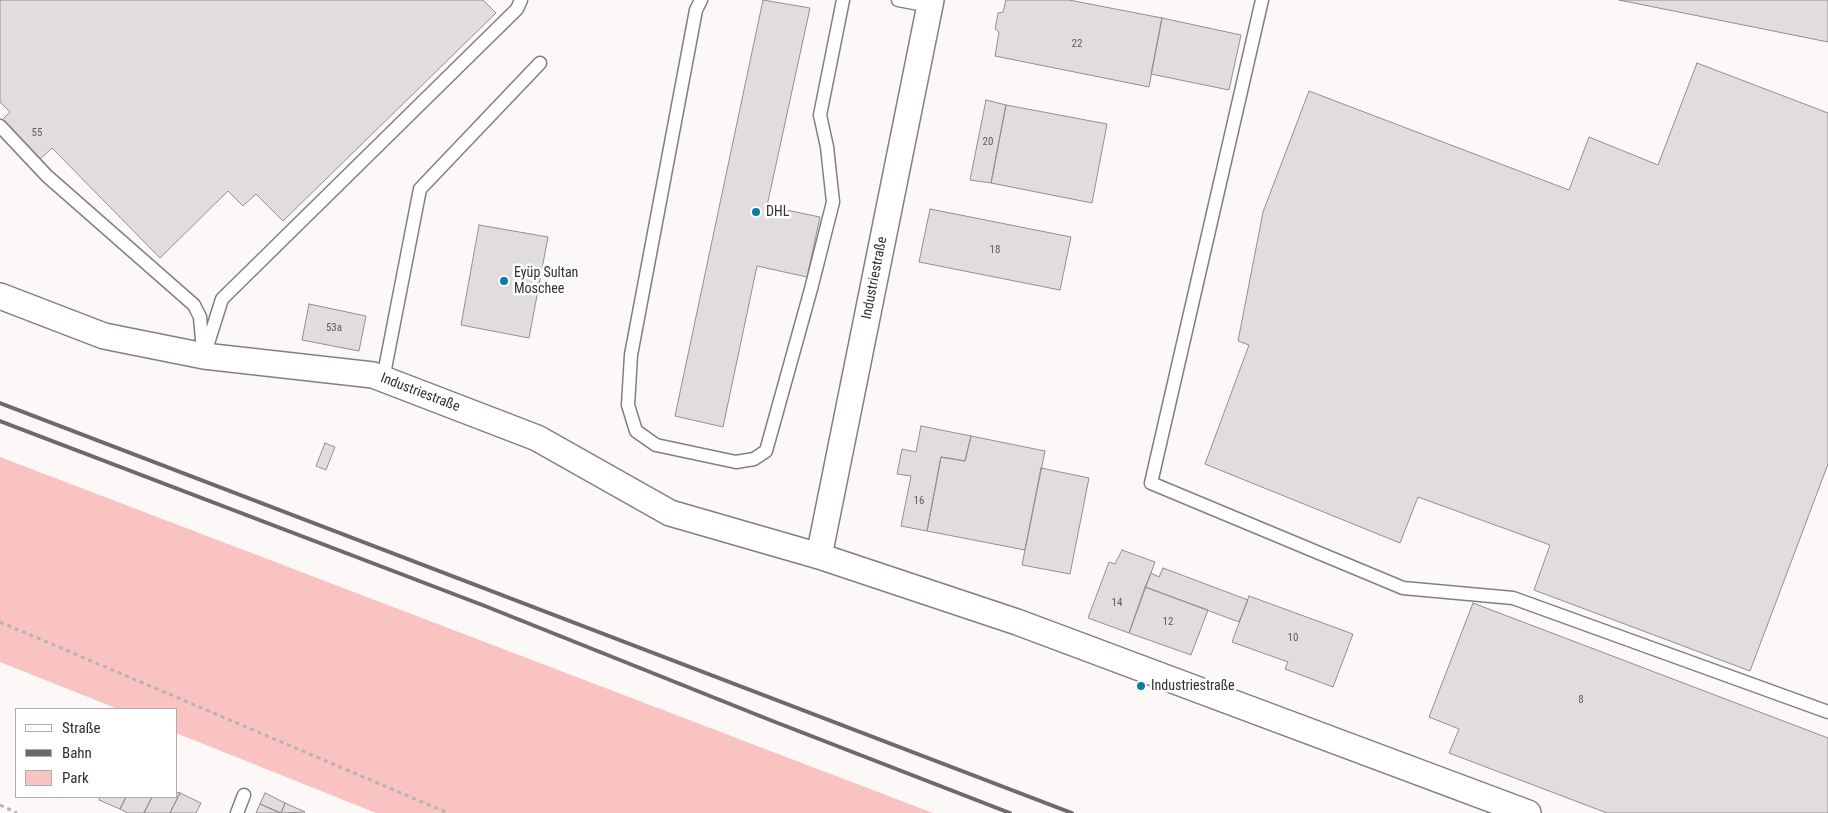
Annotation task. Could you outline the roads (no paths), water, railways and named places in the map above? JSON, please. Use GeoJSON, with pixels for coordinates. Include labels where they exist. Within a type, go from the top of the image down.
{"type":"FeatureCollection","features":[{"type":"Feature","properties":{"kind":"street","name":"Industriestraße"},"geometry":{"type":"LineString","coordinates":[[819,556],[930,3]]}},
{"type":"Feature","properties":{"kind":"street","name":"Industriestraße"},"geometry":{"type":"LineString","coordinates":[[0,296],[104,336],[204,356],[373,375],[537,438],[670,513],[819,556],[1017,622],[1528,813]]}},
{"type":"Feature","properties":{"kind":"lane"},"geometry":{"type":"LineString","coordinates":[[701,0],[696,10],[631,355],[628,405],[636,431],[656,445],[736,462],[754,459],[766,451],[833,202],[827,148],[820,115],[843,0]]}},
{"type":"Feature","properties":{"kind":"lane"},"geometry":{"type":"LineString","coordinates":[[898,0],[930,3]]}},
{"type":"Feature","properties":{"kind":"lane"},"geometry":{"type":"LineString","coordinates":[[1262,0],[1151,483],[1403,588],[1513,598],[1828,712]]}},
{"type":"Feature","properties":{"kind":"lane"},"geometry":{"type":"LineString","coordinates":[[204,356],[222,299],[515,3]]}},
{"type":"Feature","properties":{"kind":"lane"},"geometry":{"type":"LineString","coordinates":[[383,379],[420,189],[540,63]]}},
{"type":"Feature","properties":{"kind":"lane"},"geometry":{"type":"LineString","coordinates":[[0,126],[47,176],[194,305],[200,317],[204,356]]}},
{"type":"Feature","properties":{"kind":"lane"},"geometry":{"type":"LineString","coordinates":[[237,813],[244,795]]}},
{"type":"Feature","properties":{"kind":"railway"},"geometry":{"type":"LineString","coordinates":[[0,403],[1072,813]]}},
{"type":"Feature","properties":{"kind":"railway"},"geometry":{"type":"LineString","coordinates":[[0,421],[485,606],[770,720],[1010,813]]}},
{"type":"Feature","properties":{"kind":"place","name":"DHL"},"geometry":{"type":"Point","coordinates":[756,212]}},
{"type":"Feature","properties":{"kind":"place","name":"Eyüp Sultan Moschee"},"geometry":{"type":"Point","coordinates":[504,281]}},
{"type":"Feature","properties":{"kind":"place","name":"Industriestraße"},"geometry":{"type":"Point","coordinates":[1141,686]}}]}
